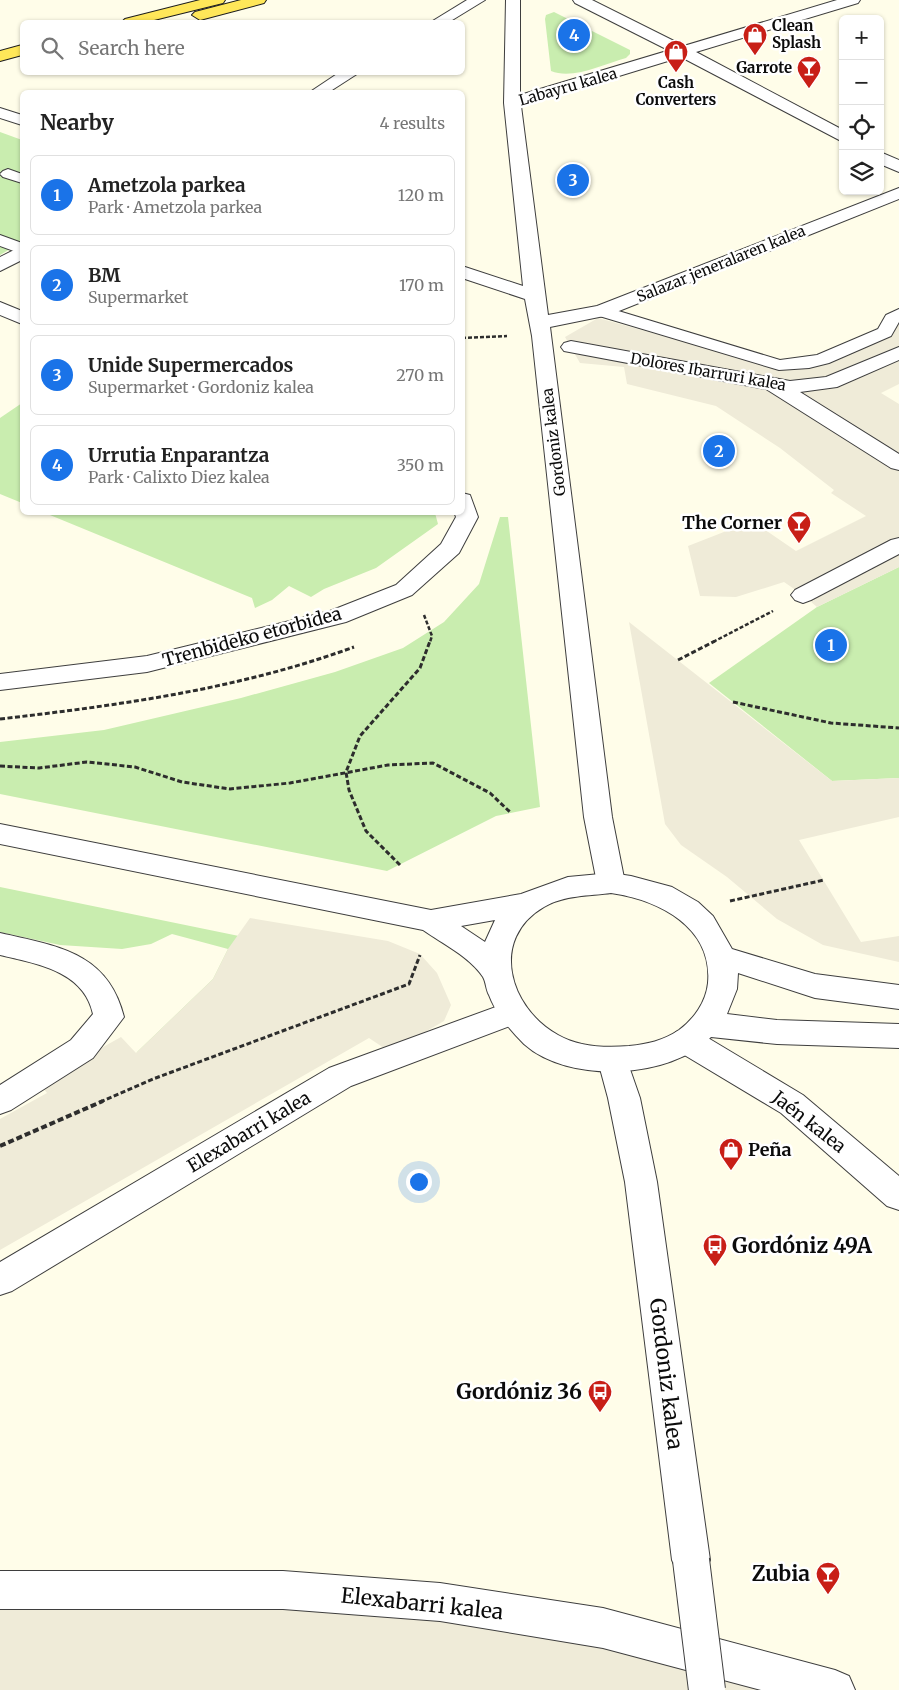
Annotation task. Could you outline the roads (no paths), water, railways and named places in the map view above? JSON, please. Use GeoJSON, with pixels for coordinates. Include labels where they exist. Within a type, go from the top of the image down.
{"type":"FeatureCollection","features":[{"type":"Feature","properties":{"kind":"main road"},"geometry":{"type":"LineString","coordinates":[[138,20],[218,0]]}},
{"type":"Feature","properties":{"kind":"main road"},"geometry":{"type":"LineString","coordinates":[[180,20],[259,0]]}},
{"type":"Feature","properties":{"kind":"main road"},"geometry":{"type":"LineString","coordinates":[[0,56],[20,51]]}},
{"type":"Feature","properties":{"kind":"main road"},"geometry":{"type":"LineString","coordinates":[[0,66],[20,61]]}},
{"type":"Feature","properties":{"kind":"street"},"geometry":{"type":"LineString","coordinates":[[443,20],[478,0]]}},
{"type":"Feature","properties":{"kind":"street","name":"Gordoniz kalea"},"geometry":{"type":"LineString","coordinates":[[513,0],[512,103],[598,817],[611,883]]}},
{"type":"Feature","properties":{"kind":"street"},"geometry":{"type":"LineString","coordinates":[[580,0],[684,52],[839,135]]}},
{"type":"Feature","properties":{"kind":"street","name":"Labayru kalea"},"geometry":{"type":"LineString","coordinates":[[512,103],[853,0]]}},
{"type":"Feature","properties":{"kind":"street"},"geometry":{"type":"LineString","coordinates":[[321,90],[347,75]]}},
{"type":"Feature","properties":{"kind":"street"},"geometry":{"type":"LineString","coordinates":[[0,112],[20,119]]}},
{"type":"Feature","properties":{"kind":"street"},"geometry":{"type":"LineString","coordinates":[[884,159],[899,167]]}},
{"type":"Feature","properties":{"kind":"street","name":"Salazar jeneralaren kalea"},"geometry":{"type":"LineString","coordinates":[[539,323],[602,311],[899,193]]}},
{"type":"Feature","properties":{"kind":"street"},"geometry":{"type":"LineString","coordinates":[[2,262],[20,252]]}},
{"type":"Feature","properties":{"kind":"street"},"geometry":{"type":"LineString","coordinates":[[465,273],[534,296]]}},
{"type":"Feature","properties":{"kind":"street"},"geometry":{"type":"LineString","coordinates":[[0,308],[20,317]]}},
{"type":"Feature","properties":{"kind":"street","name":"Dolores Ibarruri kalea"},"geometry":{"type":"LineString","coordinates":[[571,347],[790,387],[830,383],[899,353]]}},
{"type":"Feature","properties":{"kind":"street"},"geometry":{"type":"LineString","coordinates":[[773,384],[899,463]]}},
{"type":"Feature","properties":{"kind":"street","name":"Trenbideko etorbidea"},"geometry":{"type":"LineString","coordinates":[[0,682],[148,664],[337,617],[404,590],[451,548],[463,515]]}},
{"type":"Feature","properties":{"kind":"street"},"geometry":{"type":"LineString","coordinates":[[803,595],[899,545]]}},
{"type":"Feature","properties":{"kind":"street"},"geometry":{"type":"LineString","coordinates":[[0,834],[432,921],[526,904],[561,889],[611,883],[629,885],[660,894],[688,910],[709,931],[722,957],[725,980],[720,1003],[697,1032],[653,1056],[613,1061],[573,1054],[538,1038],[512,1013],[501,992],[496,972],[497,942],[511,916],[526,904]]}},
{"type":"Feature","properties":{"kind":"street"},"geometry":{"type":"LineString","coordinates":[[432,921],[474,950],[496,972]]}},
{"type":"Feature","properties":{"kind":"street"},"geometry":{"type":"LineString","coordinates":[[0,944],[33,952],[74,966],[102,991],[109,1017],[82,1049],[0,1101]]}},
{"type":"Feature","properties":{"kind":"street"},"geometry":{"type":"LineString","coordinates":[[722,957],[815,986],[899,997]]}},
{"type":"Feature","properties":{"kind":"street","name":"Elexabarri kalea"},"geometry":{"type":"LineString","coordinates":[[0,1280],[340,1078],[512,1013]]}},
{"type":"Feature","properties":{"kind":"street"},"geometry":{"type":"LineString","coordinates":[[697,1032],[778,1032],[899,1036]]}},
{"type":"Feature","properties":{"kind":"street","name":"Jaén kalea"},"geometry":{"type":"LineString","coordinates":[[697,1032],[792,1104],[899,1196]]}},
{"type":"Feature","properties":{"kind":"street","name":"Gordoniz kalea"},"geometry":{"type":"LineString","coordinates":[[613,1061],[624,1098],[641,1182],[707,1690]]}},
{"type":"Feature","properties":{"kind":"street","name":"Elexabarri kalea"},"geometry":{"type":"LineString","coordinates":[[0,1590],[283,1590],[440,1602],[603,1628],[835,1690]]}},
{"type":"Feature","properties":{"kind":"lane"},"geometry":{"type":"LineString","coordinates":[[8,174],[20,178]]}},
{"type":"Feature","properties":{"kind":"lane"},"geometry":{"type":"LineString","coordinates":[[0,240],[20,250]]}},
{"type":"Feature","properties":{"kind":"lane"},"geometry":{"type":"LineString","coordinates":[[602,311],[779,364],[809,363],[823,359],[885,332],[893,313]]}},
{"type":"Feature","properties":{"kind":"place","name":"Urrutia Enparantza"},"geometry":{"type":"Point","coordinates":[574,35]}},
{"type":"Feature","properties":{"kind":"place","name":"Clean Splash"},"geometry":{"type":"Point","coordinates":[755,56]}},
{"type":"Feature","properties":{"kind":"place","name":"Cash Converters"},"geometry":{"type":"Point","coordinates":[676,73]}},
{"type":"Feature","properties":{"kind":"place","name":"Garrote"},"geometry":{"type":"Point","coordinates":[809,89]}},
{"type":"Feature","properties":{"kind":"place","name":"Unide Supermercados"},"geometry":{"type":"Point","coordinates":[573,180]}},
{"type":"Feature","properties":{"kind":"place","name":"BM"},"geometry":{"type":"Point","coordinates":[719,451]}},
{"type":"Feature","properties":{"kind":"place","name":"The Corner"},"geometry":{"type":"Point","coordinates":[799,544]}},
{"type":"Feature","properties":{"kind":"place","name":"Ametzola parkea"},"geometry":{"type":"Point","coordinates":[831,645]}},
{"type":"Feature","properties":{"kind":"place","name":"Peña"},"geometry":{"type":"Point","coordinates":[731,1171]}},
{"type":"Feature","properties":{"kind":"place","name":"Gordóniz 49A"},"geometry":{"type":"Point","coordinates":[715,1267]}},
{"type":"Feature","properties":{"kind":"place","name":"Gordóniz 36"},"geometry":{"type":"Point","coordinates":[600,1413]}},
{"type":"Feature","properties":{"kind":"place","name":"Zubia"},"geometry":{"type":"Point","coordinates":[828,1595]}}]}
